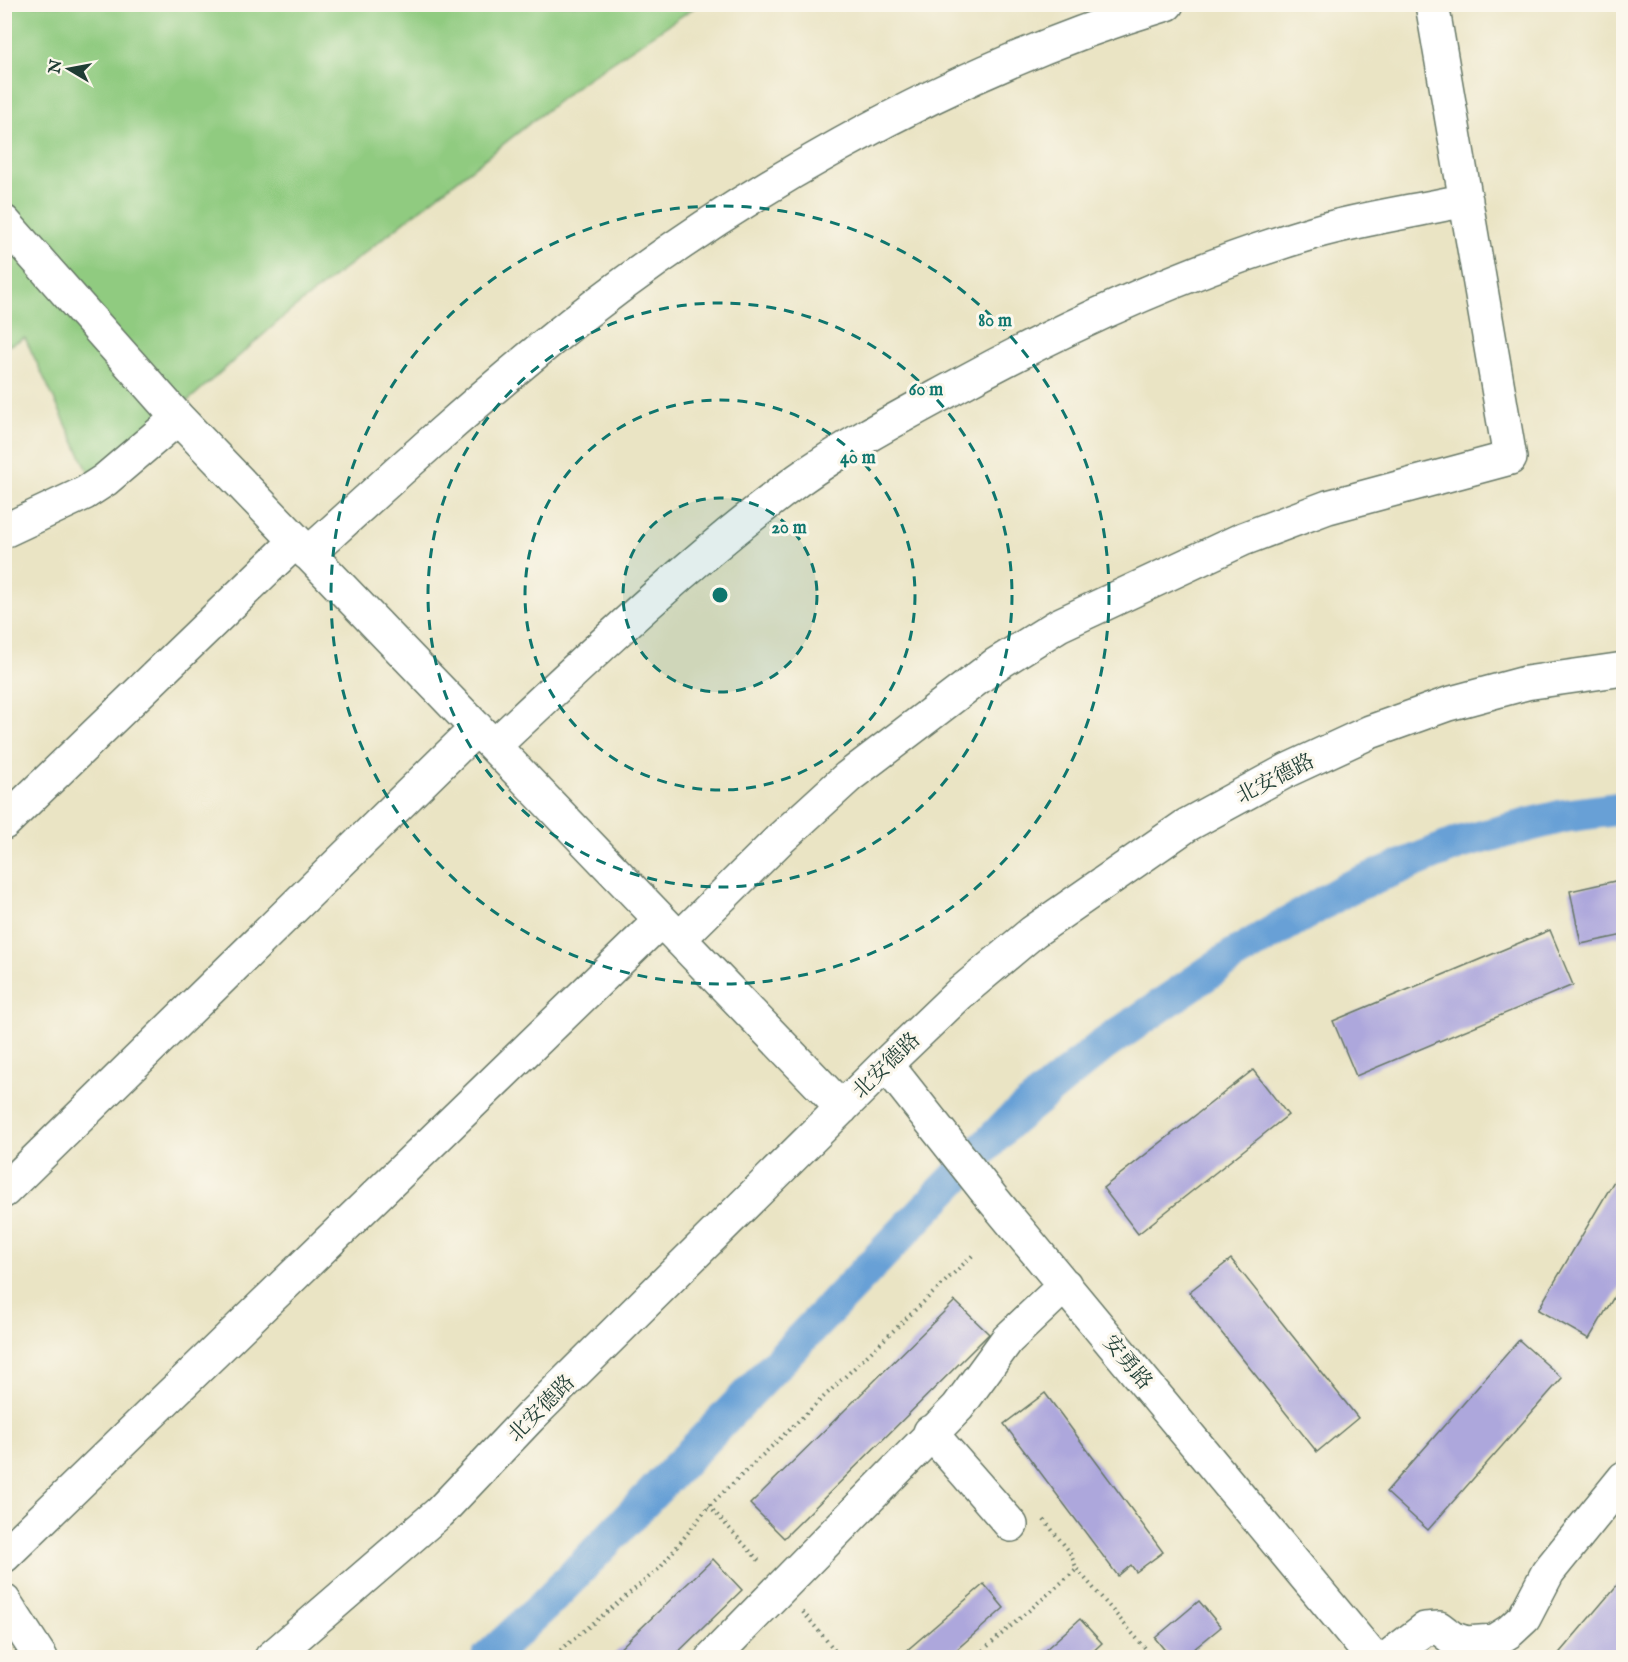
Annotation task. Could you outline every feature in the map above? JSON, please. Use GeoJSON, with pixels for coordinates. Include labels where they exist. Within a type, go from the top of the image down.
{"type":"FeatureCollection","features":[{"type":"Feature","properties":{"kind":"street"},"geometry":{"type":"LineString","coordinates":[[4,823],[302,548],[547,343],[669,252],[788,175],[931,98],[1030,52],[1167,4]]}},
{"type":"Feature","properties":{"kind":"street"},"geometry":{"type":"LineString","coordinates":[[4,1556],[670,929],[848,777],[995,665],[1059,625],[1221,549],[1317,511],[1420,480],[1510,458],[1432,4]]}},
{"type":"Feature","properties":{"kind":"street"},"geometry":{"type":"LineString","coordinates":[[4,1191],[485,737],[729,533],[801,478],[892,421],[1008,358],[1125,302],[1227,260],[1318,231],[1466,200]]}},
{"type":"Feature","properties":{"kind":"street"},"geometry":{"type":"LineString","coordinates":[[4,222],[178,418],[842,1108]]}},
{"type":"Feature","properties":{"kind":"street"},"geometry":{"type":"LineString","coordinates":[[4,531],[85,493],[105,480],[178,418]]}},
{"type":"Feature","properties":{"kind":"street","name":"北安德路"},"geometry":{"type":"LineString","coordinates":[[271,1658],[440,1512],[530,1417],[886,1064],[958,995],[1033,932],[1187,825],[1288,770],[1370,732],[1448,704],[1526,683],[1623,669]]}},
{"type":"Feature","properties":{"kind":"street","name":"安勇路"},"geometry":{"type":"LineString","coordinates":[[886,1064],[946,1143],[1373,1658]]}},
{"type":"Feature","properties":{"kind":"street"},"geometry":{"type":"LineString","coordinates":[[712,1658],[930,1432],[958,1407],[1007,1340],[1065,1285]]}},
{"type":"Feature","properties":{"kind":"street"},"geometry":{"type":"LineString","coordinates":[[930,1432],[1026,1520]]}},
{"type":"Feature","properties":{"kind":"street"},"geometry":{"type":"LineString","coordinates":[[1387,1658],[1425,1629],[1438,1628],[1452,1638],[1466,1642],[1494,1641],[1510,1631],[1524,1618],[1532,1599],[1560,1556],[1623,1478]]}},
{"type":"Feature","properties":{"kind":"street"},"geometry":{"type":"LineString","coordinates":[[4,1601],[41,1658]]}},
{"type":"Feature","properties":{"kind":"path"},"geometry":{"type":"LineString","coordinates":[[551,1658],[660,1568],[709,1506],[973,1256]]}},
{"type":"Feature","properties":{"kind":"path"},"geometry":{"type":"LineString","coordinates":[[1026,1520],[1069,1551],[1077,1569],[1151,1655],[1148,1658]]}},
{"type":"Feature","properties":{"kind":"path"},"geometry":{"type":"LineString","coordinates":[[974,1658],[1077,1569]]}},
{"type":"Feature","properties":{"kind":"green space"},"geometry":{"type":"Polygon","coordinates":[[[4,5],[698,5],[585,80],[288,313],[94,483],[25,338],[5,347],[4,5]]]}},
{"type":"Feature","properties":{"kind":"building"},"geometry":{"type":"Polygon","coordinates":[[[1624,879],[1624,935],[1581,944],[1570,891],[1624,879]]]}},
{"type":"Feature","properties":{"kind":"building"},"geometry":{"type":"Polygon","coordinates":[[[1550,930],[1573,985],[1356,1076],[1333,1021],[1550,930]]]}},
{"type":"Feature","properties":{"kind":"building"},"geometry":{"type":"Polygon","coordinates":[[[1253,1070],[1288,1115],[1138,1234],[1103,1188],[1253,1070]]]}},
{"type":"Feature","properties":{"kind":"building"},"geometry":{"type":"Polygon","coordinates":[[[1624,1164],[1624,1280],[1589,1339],[1538,1310],[1624,1164]]]}},
{"type":"Feature","properties":{"kind":"building"},"geometry":{"type":"Polygon","coordinates":[[[1231,1259],[1358,1418],[1317,1452],[1189,1292],[1231,1259]]]}},
{"type":"Feature","properties":{"kind":"building"},"geometry":{"type":"Polygon","coordinates":[[[955,1301],[989,1334],[784,1538],[750,1504],[955,1301]]]}},
{"type":"Feature","properties":{"kind":"building"},"geometry":{"type":"Polygon","coordinates":[[[1519,1340],[1562,1378],[1428,1530],[1386,1492],[1519,1340]]]}},
{"type":"Feature","properties":{"kind":"building"},"geometry":{"type":"Polygon","coordinates":[[[1045,1393],[1163,1552],[1136,1572],[1131,1565],[1118,1576],[1004,1424],[1045,1393]]]}},
{"type":"Feature","properties":{"kind":"building"},"geometry":{"type":"Polygon","coordinates":[[[713,1559],[742,1590],[672,1658],[610,1658],[713,1559]]]}},
{"type":"Feature","properties":{"kind":"building"},"geometry":{"type":"Polygon","coordinates":[[[1624,1577],[1624,1655],[1621,1658],[1555,1658],[1624,1577]]]}},
{"type":"Feature","properties":{"kind":"building"},"geometry":{"type":"Polygon","coordinates":[[[984,1584],[1004,1608],[947,1658],[898,1658],[984,1584]]]}},
{"type":"Feature","properties":{"kind":"building"},"geometry":{"type":"Polygon","coordinates":[[[1199,1601],[1221,1627],[1183,1658],[1171,1658],[1155,1638],[1199,1601]]]}},
{"type":"Feature","properties":{"kind":"building"},"geometry":{"type":"Polygon","coordinates":[[[1080,1619],[1102,1643],[1086,1658],[1036,1658],[1080,1619]]]}},
{"type":"Feature","properties":{"kind":"waterway"},"geometry":{"type":"LineString","coordinates":[[488,1658],[548,1602],[1008,1123],[1102,1046],[1231,957],[1348,888],[1459,843],[1564,816],[1624,808]]}}]}
